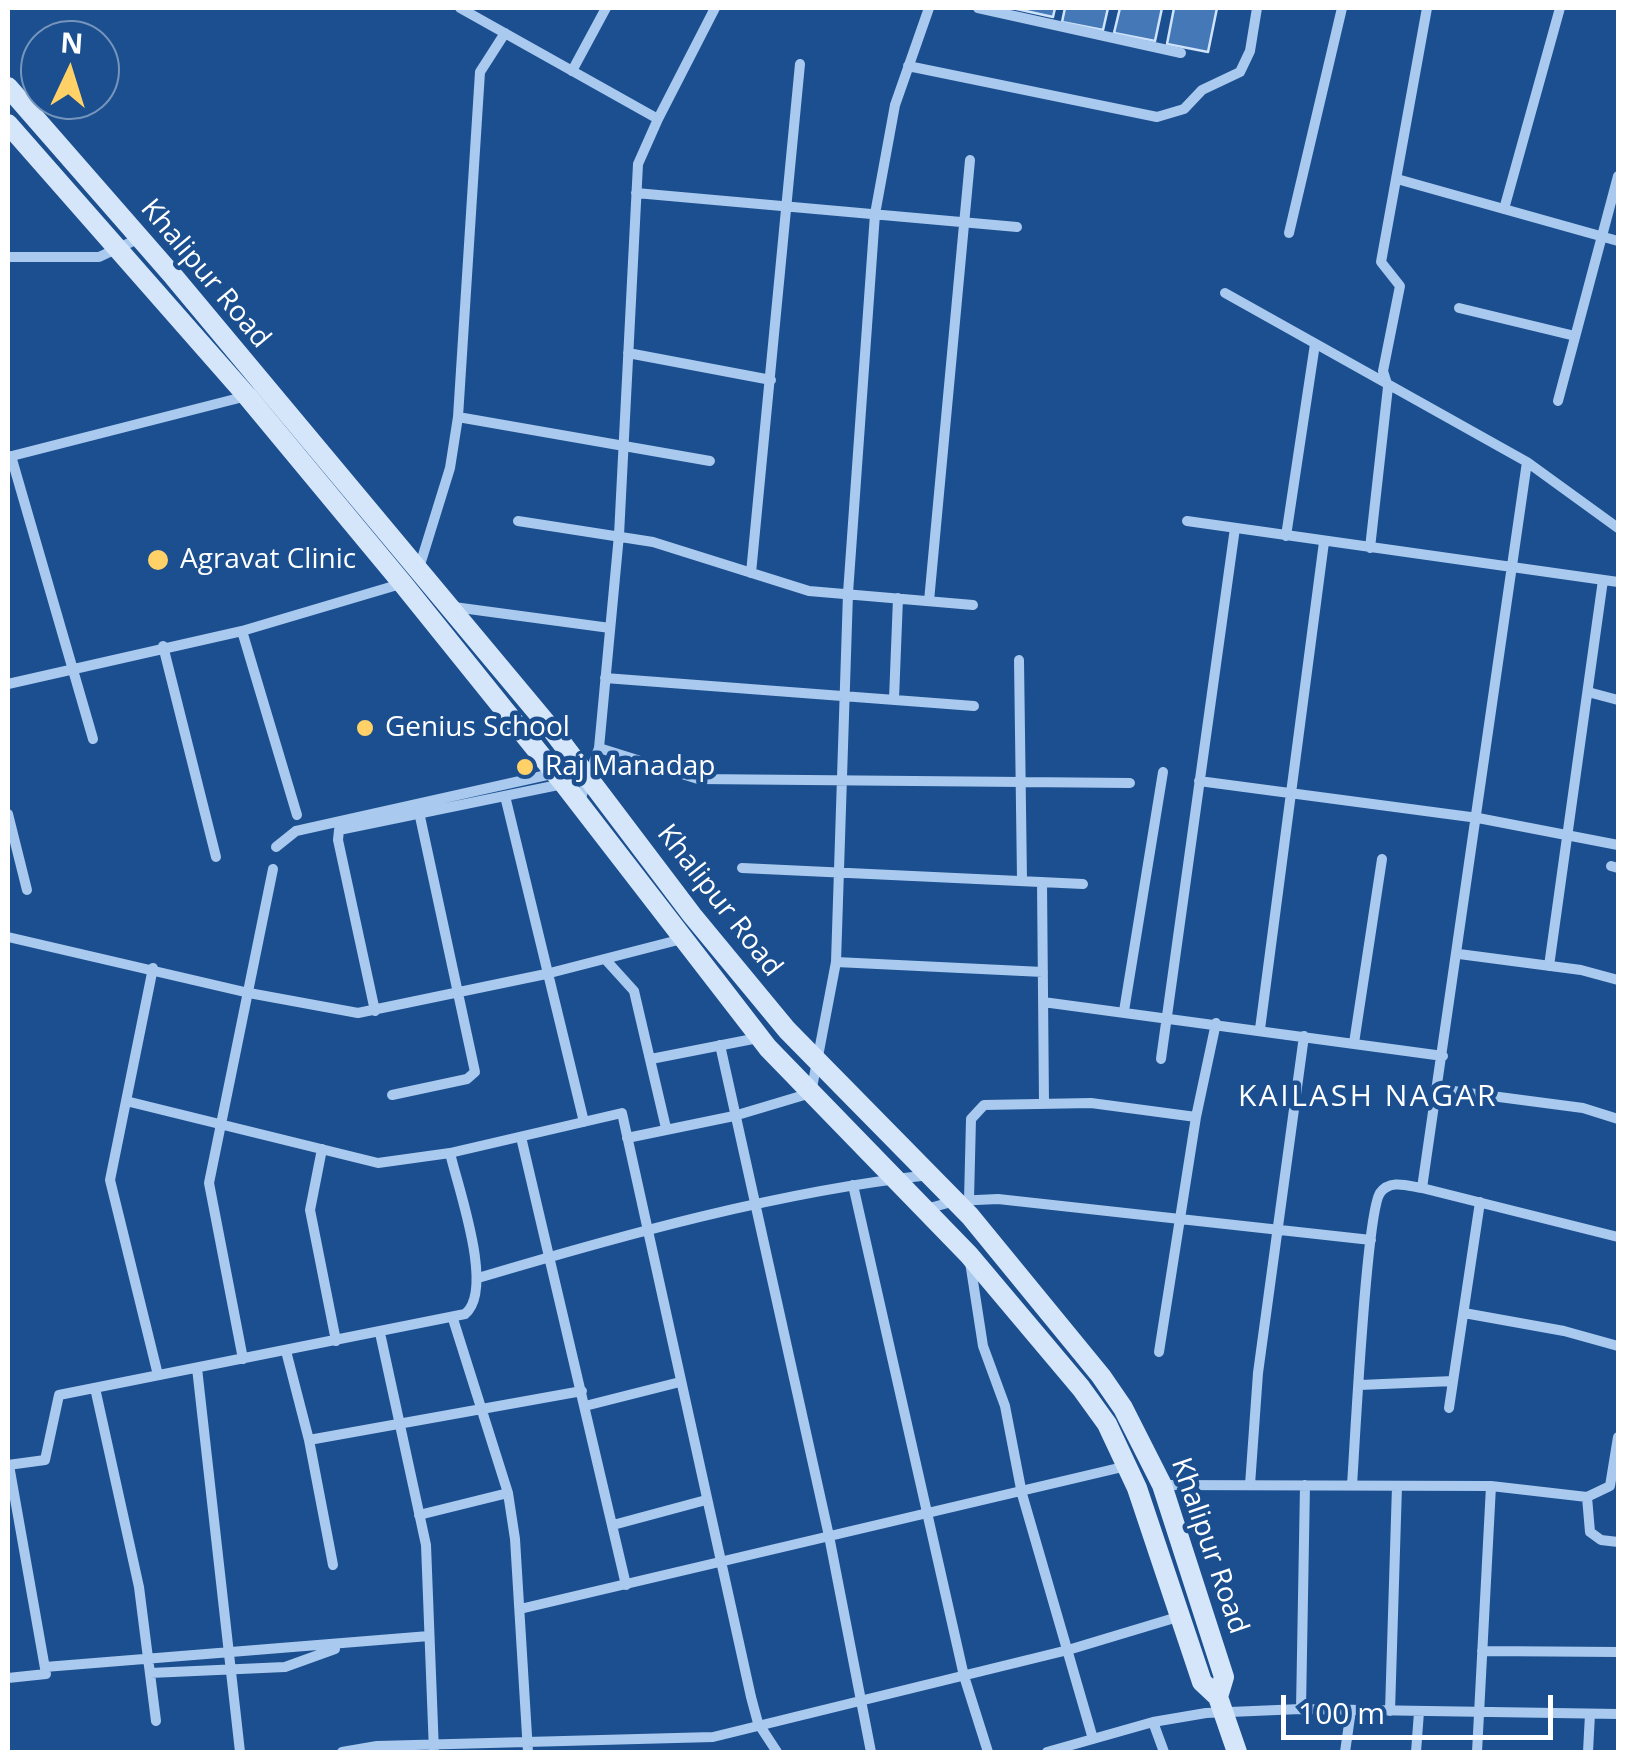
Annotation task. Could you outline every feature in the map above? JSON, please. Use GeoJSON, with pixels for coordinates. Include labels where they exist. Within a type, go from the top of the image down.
{"type":"FeatureCollection","features":[{"type":"Feature","properties":{"kind":"street"},"geometry":{"type":"LineString","coordinates":[[460,8],[658,119]]}},
{"type":"Feature","properties":{"kind":"street"},"geometry":{"type":"LineString","coordinates":[[482,20],[488,8]]}},
{"type":"Feature","properties":{"kind":"street"},"geometry":{"type":"LineString","coordinates":[[572,70],[606,8]]}},
{"type":"Feature","properties":{"kind":"street"},"geometry":{"type":"LineString","coordinates":[[579,803],[598,748],[619,535],[638,164],[715,8]]}},
{"type":"Feature","properties":{"kind":"street"},"geometry":{"type":"LineString","coordinates":[[627,1138],[734,1116],[811,1093],[836,962],[848,593],[875,214],[895,105],[929,8]]}},
{"type":"Feature","properties":{"kind":"street"},"geometry":{"type":"LineString","coordinates":[[978,8],[1181,53]]}},
{"type":"Feature","properties":{"kind":"street"},"geometry":{"type":"LineString","coordinates":[[908,66],[1157,116],[1184,109],[1202,90],[1240,72],[1250,50],[1258,8]]}},
{"type":"Feature","properties":{"kind":"street"},"geometry":{"type":"LineString","coordinates":[[1289,233],[1342,8]]}},
{"type":"Feature","properties":{"kind":"street"},"geometry":{"type":"LineString","coordinates":[[1370,548],[1388,387],[1383,371],[1400,286],[1381,262],[1427,8]]}},
{"type":"Feature","properties":{"kind":"street"},"geometry":{"type":"LineString","coordinates":[[1504,209],[1560,8]]}},
{"type":"Feature","properties":{"kind":"street"},"geometry":{"type":"LineString","coordinates":[[8,684],[242,631],[410,578],[450,468],[458,417],[480,72],[505,33]]}},
{"type":"Feature","properties":{"kind":"street"},"geometry":{"type":"LineString","coordinates":[[752,574],[800,64]]}},
{"type":"Feature","properties":{"kind":"street","name":"Khalipur Road"},"geometry":{"type":"LineString","coordinates":[[8,88],[140,238],[410,578],[760,1037],[969,1255],[1081,1388],[1107,1424],[1128,1466],[1202,1682],[1221,1705],[1238,1752]]}},
{"type":"Feature","properties":{"kind":"street","name":"Khalipur Road"},"geometry":{"type":"LineString","coordinates":[[8,124],[410,578],[448,606],[589,776],[706,932],[818,1065],[962,1200],[1100,1376],[1123,1408],[1162,1485],[1220,1660],[1224,1677],[1221,1705]]}},
{"type":"Feature","properties":{"kind":"street"},"geometry":{"type":"LineString","coordinates":[[929,601],[970,160]]}},
{"type":"Feature","properties":{"kind":"street"},"geometry":{"type":"LineString","coordinates":[[1558,400],[1618,176]]}},
{"type":"Feature","properties":{"kind":"street"},"geometry":{"type":"LineString","coordinates":[[1397,178],[1618,242]]}},
{"type":"Feature","properties":{"kind":"street"},"geometry":{"type":"LineString","coordinates":[[636,193],[1017,227]]}},
{"type":"Feature","properties":{"kind":"street"},"geometry":{"type":"LineString","coordinates":[[8,257],[98,257],[140,238]]}},
{"type":"Feature","properties":{"kind":"street"},"geometry":{"type":"LineString","coordinates":[[1226,293],[1527,462],[1618,528]]}},
{"type":"Feature","properties":{"kind":"street"},"geometry":{"type":"LineString","coordinates":[[1460,308],[1575,336]]}},
{"type":"Feature","properties":{"kind":"street"},"geometry":{"type":"LineString","coordinates":[[1286,536],[1314,344]]}},
{"type":"Feature","properties":{"kind":"street"},"geometry":{"type":"LineString","coordinates":[[628,354],[771,380]]}},
{"type":"Feature","properties":{"kind":"street"},"geometry":{"type":"LineString","coordinates":[[93,739],[75,668],[9,457],[246,396]]}},
{"type":"Feature","properties":{"kind":"street"},"geometry":{"type":"LineString","coordinates":[[458,417],[710,461]]}},
{"type":"Feature","properties":{"kind":"street"},"geometry":{"type":"LineString","coordinates":[[1422,1188],[1459,954],[1527,462]]}},
{"type":"Feature","properties":{"kind":"street"},"geometry":{"type":"LineString","coordinates":[[518,521],[619,535],[692,552],[786,587],[973,605]]}},
{"type":"Feature","properties":{"kind":"street"},"geometry":{"type":"LineString","coordinates":[[1188,521],[1512,570],[1618,582]]}},
{"type":"Feature","properties":{"kind":"street"},"geometry":{"type":"LineString","coordinates":[[1161,1059],[1235,528]]}},
{"type":"Feature","properties":{"kind":"street"},"geometry":{"type":"LineString","coordinates":[[1260,1029],[1324,542]]}},
{"type":"Feature","properties":{"kind":"street"},"geometry":{"type":"LineString","coordinates":[[1549,966],[1604,580]]}},
{"type":"Feature","properties":{"kind":"street"},"geometry":{"type":"LineString","coordinates":[[894,700],[898,598]]}},
{"type":"Feature","properties":{"kind":"street"},"geometry":{"type":"LineString","coordinates":[[448,606],[610,628]]}},
{"type":"Feature","properties":{"kind":"street"},"geometry":{"type":"LineString","coordinates":[[242,631],[297,815]]}},
{"type":"Feature","properties":{"kind":"street"},"geometry":{"type":"LineString","coordinates":[[163,646],[216,857]]}},
{"type":"Feature","properties":{"kind":"street"},"geometry":{"type":"LineString","coordinates":[[1019,660],[1022,880]]}},
{"type":"Feature","properties":{"kind":"street"},"geometry":{"type":"LineString","coordinates":[[605,678],[974,706]]}},
{"type":"Feature","properties":{"kind":"street"},"geometry":{"type":"LineString","coordinates":[[1588,692],[1618,700]]}},
{"type":"Feature","properties":{"kind":"street"},"geometry":{"type":"LineString","coordinates":[[598,748],[698,779],[1130,783]]}},
{"type":"Feature","properties":{"kind":"street"},"geometry":{"type":"LineString","coordinates":[[1124,1011],[1164,772]]}},
{"type":"Feature","properties":{"kind":"street"},"geometry":{"type":"LineString","coordinates":[[375,1011],[338,835],[345,826],[504,796],[560,778]]}},
{"type":"Feature","properties":{"kind":"street"},"geometry":{"type":"LineString","coordinates":[[276,847],[296,831],[560,778]]}},
{"type":"Feature","properties":{"kind":"street"},"geometry":{"type":"LineString","coordinates":[[1200,781],[1478,818],[1618,845]]}},
{"type":"Feature","properties":{"kind":"street"},"geometry":{"type":"LineString","coordinates":[[504,796],[584,1122]]}},
{"type":"Feature","properties":{"kind":"street"},"geometry":{"type":"LineString","coordinates":[[392,1095],[474,1075],[419,812]]}},
{"type":"Feature","properties":{"kind":"street"},"geometry":{"type":"LineString","coordinates":[[8,814],[27,890]]}},
{"type":"Feature","properties":{"kind":"street"},"geometry":{"type":"LineString","coordinates":[[1354,1043],[1382,859]]}},
{"type":"Feature","properties":{"kind":"street"},"geometry":{"type":"LineString","coordinates":[[742,868],[1083,884]]}},
{"type":"Feature","properties":{"kind":"street"},"geometry":{"type":"LineString","coordinates":[[243,1359],[209,1183],[272,869]]}},
{"type":"Feature","properties":{"kind":"street"},"geometry":{"type":"LineString","coordinates":[[1042,882],[1044,1103]]}},
{"type":"Feature","properties":{"kind":"street"},"geometry":{"type":"LineString","coordinates":[[8,938],[154,968],[249,993],[344,1011],[375,1011],[605,960],[706,932]]}},
{"type":"Feature","properties":{"kind":"street"},"geometry":{"type":"LineString","coordinates":[[1459,954],[1618,980]]}},
{"type":"Feature","properties":{"kind":"street"},"geometry":{"type":"LineString","coordinates":[[605,960],[634,991],[666,1128]]}},
{"type":"Feature","properties":{"kind":"street"},"geometry":{"type":"LineString","coordinates":[[836,962],[1044,972]]}},
{"type":"Feature","properties":{"kind":"street"},"geometry":{"type":"LineString","coordinates":[[154,968],[110,1180],[158,1376]]}},
{"type":"Feature","properties":{"kind":"street"},"geometry":{"type":"LineString","coordinates":[[1043,1002],[1443,1056]]}},
{"type":"Feature","properties":{"kind":"street"},"geometry":{"type":"LineString","coordinates":[[1159,1352],[1196,1117],[1216,1023]]}},
{"type":"Feature","properties":{"kind":"street"},"geometry":{"type":"LineString","coordinates":[[1250,1485],[1258,1373],[1304,1036]]}},
{"type":"Feature","properties":{"kind":"street"},"geometry":{"type":"LineString","coordinates":[[651,1059],[760,1037]]}},
{"type":"Feature","properties":{"kind":"street"},"geometry":{"type":"LineString","coordinates":[[720,1045],[828,1536],[871,1752]]}},
{"type":"Feature","properties":{"kind":"street"},"geometry":{"type":"LineString","coordinates":[[1438,1089],[1583,1108],[1618,1119]]}},
{"type":"Feature","properties":{"kind":"street"},"geometry":{"type":"LineString","coordinates":[[126,1102],[378,1163],[450,1153],[622,1113],[758,1723],[776,1752]]}},
{"type":"Feature","properties":{"kind":"street"},"geometry":{"type":"LineString","coordinates":[[962,1200],[971,1119],[978,1108],[1091,1103],[1196,1117]]}},
{"type":"Feature","properties":{"kind":"street"},"geometry":{"type":"LineString","coordinates":[[521,1136],[626,1586]]}},
{"type":"Feature","properties":{"kind":"street"},"geometry":{"type":"LineString","coordinates":[[322,1149],[310,1210],[336,1342]]}},
{"type":"Feature","properties":{"kind":"street"},"geometry":{"type":"LineString","coordinates":[[8,1678],[46,1674],[8,1465],[45,1460],[60,1394],[453,1319],[476,1302],[478,1278],[450,1153]]}},
{"type":"Feature","properties":{"kind":"street"},"geometry":{"type":"LineString","coordinates":[[478,1278],[646,1232],[853,1184],[930,1174]]}},
{"type":"Feature","properties":{"kind":"street"},"geometry":{"type":"LineString","coordinates":[[853,1184],[964,1676],[988,1752]]}},
{"type":"Feature","properties":{"kind":"street"},"geometry":{"type":"LineString","coordinates":[[1352,1485],[1376,1198],[1383,1189],[1392,1184],[1422,1188],[1618,1237]]}},
{"type":"Feature","properties":{"kind":"street"},"geometry":{"type":"LineString","coordinates":[[925,1210],[962,1200],[1277,1227],[1372,1240]]}},
{"type":"Feature","properties":{"kind":"street"},"geometry":{"type":"LineString","coordinates":[[1450,1408],[1480,1202]]}},
{"type":"Feature","properties":{"kind":"street"},"geometry":{"type":"LineString","coordinates":[[969,1255],[979,1330],[1005,1406],[1022,1494],[1093,1739]]}},
{"type":"Feature","properties":{"kind":"street"},"geometry":{"type":"LineString","coordinates":[[1464,1313],[1564,1330],[1618,1346]]}},
{"type":"Feature","properties":{"kind":"street"},"geometry":{"type":"LineString","coordinates":[[453,1319],[508,1492],[528,1749]]}},
{"type":"Feature","properties":{"kind":"street"},"geometry":{"type":"LineString","coordinates":[[380,1333],[426,1546],[434,1749]]}},
{"type":"Feature","properties":{"kind":"street"},"geometry":{"type":"LineString","coordinates":[[286,1351],[309,1440],[333,1565]]}},
{"type":"Feature","properties":{"kind":"street"},"geometry":{"type":"LineString","coordinates":[[197,1368],[240,1752]]}},
{"type":"Feature","properties":{"kind":"street"},"geometry":{"type":"LineString","coordinates":[[1360,1385],[1390,1387],[1453,1381]]}},
{"type":"Feature","properties":{"kind":"street"},"geometry":{"type":"LineString","coordinates":[[585,1406],[680,1382]]}},
{"type":"Feature","properties":{"kind":"street"},"geometry":{"type":"LineString","coordinates":[[95,1388],[139,1587],[156,1721]]}},
{"type":"Feature","properties":{"kind":"street"},"geometry":{"type":"LineString","coordinates":[[309,1440],[482,1412],[582,1391]]}},
{"type":"Feature","properties":{"kind":"street"},"geometry":{"type":"LineString","coordinates":[[1137,1488],[1491,1486],[1587,1498],[1610,1486],[1618,1437]]}},
{"type":"Feature","properties":{"kind":"street"},"geometry":{"type":"LineString","coordinates":[[520,1608],[626,1586],[720,1559],[1022,1494],[1128,1466]]}},
{"type":"Feature","properties":{"kind":"street"},"geometry":{"type":"LineString","coordinates":[[1301,1709],[1304,1485]]}},
{"type":"Feature","properties":{"kind":"street"},"geometry":{"type":"LineString","coordinates":[[1390,1711],[1398,1486]]}},
{"type":"Feature","properties":{"kind":"street"},"geometry":{"type":"LineString","coordinates":[[1477,1752],[1491,1486]]}},
{"type":"Feature","properties":{"kind":"street"},"geometry":{"type":"LineString","coordinates":[[419,1515],[508,1492]]}},
{"type":"Feature","properties":{"kind":"street"},"geometry":{"type":"LineString","coordinates":[[1587,1498],[1590,1532],[1601,1540],[1618,1542]]}},
{"type":"Feature","properties":{"kind":"street"},"geometry":{"type":"LineString","coordinates":[[612,1525],[706,1500]]}},
{"type":"Feature","properties":{"kind":"street"},"geometry":{"type":"LineString","coordinates":[[342,1752],[359,1747],[528,1749],[619,1739],[712,1737],[1068,1650],[1182,1616]]}},
{"type":"Feature","properties":{"kind":"street"},"geometry":{"type":"LineString","coordinates":[[149,1668],[230,1655],[429,1637]]}},
{"type":"Feature","properties":{"kind":"street"},"geometry":{"type":"LineString","coordinates":[[45,1667],[284,1667],[351,1645],[429,1637]]}},
{"type":"Feature","properties":{"kind":"street"},"geometry":{"type":"LineString","coordinates":[[1482,1651],[1618,1652]]}},
{"type":"Feature","properties":{"kind":"street"},"geometry":{"type":"LineString","coordinates":[[1047,1752],[1074,1749],[1093,1739],[1221,1705],[1618,1714]]}},
{"type":"Feature","properties":{"kind":"street"},"geometry":{"type":"LineString","coordinates":[[1345,1752],[1351,1710]]}},
{"type":"Feature","properties":{"kind":"street"},"geometry":{"type":"LineString","coordinates":[[1416,1752],[1419,1712]]}},
{"type":"Feature","properties":{"kind":"street"},"geometry":{"type":"LineString","coordinates":[[1588,1752],[1590,1714]]}},
{"type":"Feature","properties":{"kind":"street"},"geometry":{"type":"LineString","coordinates":[[1153,1722],[1164,1752]]}},
{"type":"Feature","properties":{"kind":"street"},"geometry":{"type":"LineString","coordinates":[[712,1737],[713,1752]]}},
{"type":"Feature","properties":{"kind":"street"},"geometry":{"type":"LineString","coordinates":[[619,1739],[619,1752]]}},
{"type":"Feature","properties":{"kind":"building"},"geometry":{"type":"Polygon","coordinates":[[[1012,8],[1055,8],[1053,17],[1012,8]]]}},
{"type":"Feature","properties":{"kind":"building"},"geometry":{"type":"Polygon","coordinates":[[[1065,8],[1108,8],[1103,30],[1062,22],[1065,8]]]}},
{"type":"Feature","properties":{"kind":"building"},"geometry":{"type":"Polygon","coordinates":[[[1120,8],[1162,8],[1155,41],[1114,33],[1120,8]]]}},
{"type":"Feature","properties":{"kind":"building"},"geometry":{"type":"Polygon","coordinates":[[[1174,8],[1217,8],[1208,52],[1167,44],[1174,8]]]}},
{"type":"Feature","properties":{"kind":"place","name":"Agravat Clinic"},"geometry":{"type":"Point","coordinates":[158,560]}},
{"type":"Feature","properties":{"kind":"place","name":"Genius School"},"geometry":{"type":"Point","coordinates":[365,728]}},
{"type":"Feature","properties":{"kind":"place","name":"Raj Manadap"},"geometry":{"type":"Point","coordinates":[525,767]}},
{"type":"Feature","properties":{"kind":"district","name":"KAILASH NAGAR"},"geometry":{"type":"Point","coordinates":[1368,1097]}}]}
